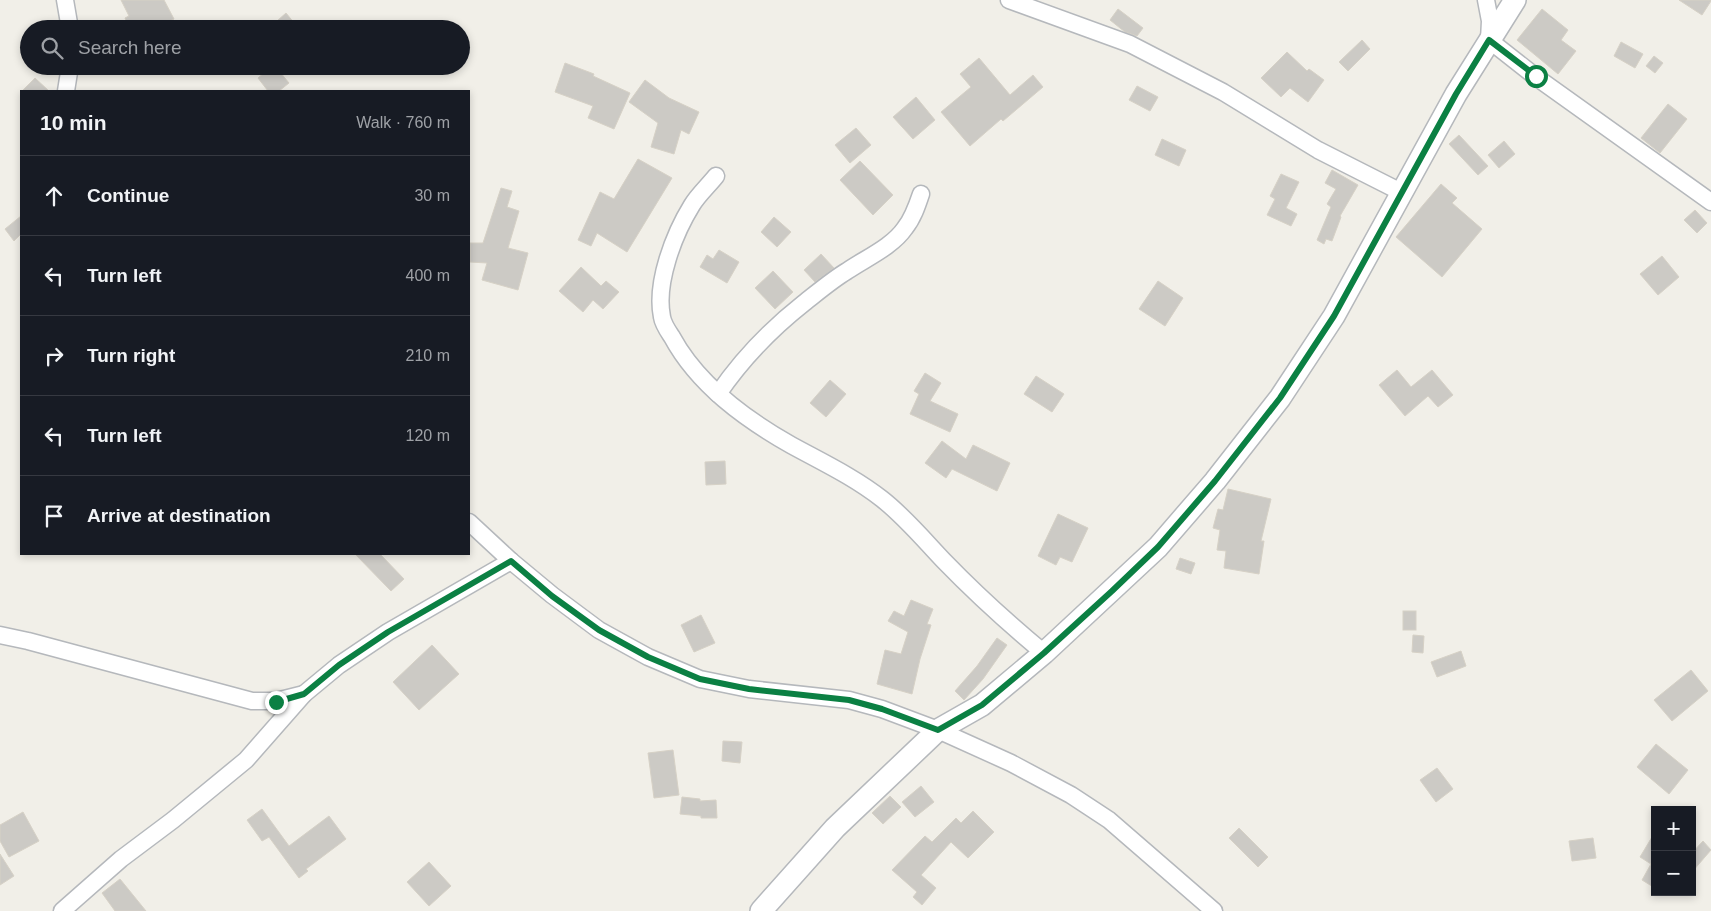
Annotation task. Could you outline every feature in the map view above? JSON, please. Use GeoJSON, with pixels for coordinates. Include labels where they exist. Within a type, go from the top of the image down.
{"type":"FeatureCollection","features":[{"type":"Feature","properties":{"kind":"street"},"geometry":{"type":"LineString","coordinates":[[65,0],[68,20]]}},
{"type":"Feature","properties":{"kind":"street"},"geometry":{"type":"LineString","coordinates":[[1009,0],[1130,44],[1223,92],[1318,150],[1401,192]]}},
{"type":"Feature","properties":{"kind":"street"},"geometry":{"type":"LineString","coordinates":[[1486,0],[1490,20],[1489,40]]}},
{"type":"Feature","properties":{"kind":"street"},"geometry":{"type":"LineString","coordinates":[[761,911],[835,828],[938,730],[982,705],[1044,653],[1158,547],[1215,481],[1280,398],[1334,316],[1456,94],[1515,0]]}},
{"type":"Feature","properties":{"kind":"street"},"geometry":{"type":"LineString","coordinates":[[1489,40],[1711,202]]}},
{"type":"Feature","properties":{"kind":"street"},"geometry":{"type":"LineString","coordinates":[[66,90],[69,75]]}},
{"type":"Feature","properties":{"kind":"street"},"geometry":{"type":"LineString","coordinates":[[716,176],[692,204],[672,248],[663,276],[660,300],[662,319],[675,344],[696,372],[735,409],[784,440],[863,485],[883,500],[986,604],[1044,653]]}},
{"type":"Feature","properties":{"kind":"street"},"geometry":{"type":"LineString","coordinates":[[718,394],[742,361],[762,340],[804,303],[845,272],[895,240],[905,229],[916,210],[921,194]]}},
{"type":"Feature","properties":{"kind":"street"},"geometry":{"type":"LineString","coordinates":[[470,523],[552,596],[599,630],[648,657],[700,679],[749,689],[849,700],[882,709],[938,730],[1011,763],[1072,795],[1109,820],[1214,911]]}},
{"type":"Feature","properties":{"kind":"street"},"geometry":{"type":"LineString","coordinates":[[62,911],[122,859],[246,760],[304,694],[339,665],[388,632],[511,561]]}},
{"type":"Feature","properties":{"kind":"street"},"geometry":{"type":"LineString","coordinates":[[0,635],[252,701],[276,702],[304,694]]}},
{"type":"Feature","properties":{"kind":"building"},"geometry":{"type":"Polygon","coordinates":[[[121,0],[164,0],[174,19],[126,20],[125,18],[129,16],[121,0]]]}},
{"type":"Feature","properties":{"kind":"building"},"geometry":{"type":"Polygon","coordinates":[[[1679,0],[1711,0],[1711,1],[1702,15],[1679,0]]]}},
{"type":"Feature","properties":{"kind":"building"},"geometry":{"type":"Polygon","coordinates":[[[1118,9],[1143,28],[1137,36],[1125,32],[1110,20],[1118,9]]]}},
{"type":"Feature","properties":{"kind":"building"},"geometry":{"type":"Polygon","coordinates":[[[1542,9],[1568,30],[1561,40],[1576,51],[1558,74],[1517,40],[1542,9]]]}},
{"type":"Feature","properties":{"kind":"building"},"geometry":{"type":"Polygon","coordinates":[[[286,13],[292,20],[278,20],[286,13]]]}},
{"type":"Feature","properties":{"kind":"building"},"geometry":{"type":"Polygon","coordinates":[[[1362,40],[1370,49],[1348,71],[1339,62],[1362,40]]]}},
{"type":"Feature","properties":{"kind":"building"},"geometry":{"type":"Polygon","coordinates":[[[1621,42],[1643,54],[1635,68],[1614,56],[1621,42]]]}},
{"type":"Feature","properties":{"kind":"building"},"geometry":{"type":"Polygon","coordinates":[[[1287,52],[1307,71],[1309,69],[1324,80],[1308,102],[1290,88],[1281,97],[1261,78],[1287,52]]]}},
{"type":"Feature","properties":{"kind":"building"},"geometry":{"type":"Polygon","coordinates":[[[1654,56],[1663,63],[1655,73],[1646,66],[1654,56]]]}},
{"type":"Feature","properties":{"kind":"building"},"geometry":{"type":"Polygon","coordinates":[[[979,58],[1010,95],[1033,75],[1043,87],[1003,121],[1001,119],[970,146],[941,112],[971,87],[960,74],[979,58]]]}},
{"type":"Feature","properties":{"kind":"building"},"geometry":{"type":"Polygon","coordinates":[[[565,63],[594,74],[593,76],[630,93],[614,129],[588,118],[593,106],[555,92],[565,63]]]}},
{"type":"Feature","properties":{"kind":"building"},"geometry":{"type":"Polygon","coordinates":[[[262,75],[282,75],[289,83],[280,90],[267,90],[258,78],[262,75]]]}},
{"type":"Feature","properties":{"kind":"building"},"geometry":{"type":"Polygon","coordinates":[[[35,78],[48,90],[23,90],[35,78]]]}},
{"type":"Feature","properties":{"kind":"building"},"geometry":{"type":"Polygon","coordinates":[[[645,80],[669,98],[699,112],[689,134],[681,130],[674,154],[651,147],[658,123],[629,102],[645,80]]]}},
{"type":"Feature","properties":{"kind":"building"},"geometry":{"type":"Polygon","coordinates":[[[1137,86],[1158,97],[1150,111],[1129,100],[1137,86]]]}},
{"type":"Feature","properties":{"kind":"building"},"geometry":{"type":"Polygon","coordinates":[[[916,97],[935,120],[913,139],[893,117],[916,97]]]}},
{"type":"Feature","properties":{"kind":"building"},"geometry":{"type":"Polygon","coordinates":[[[1668,104],[1687,119],[1660,153],[1641,138],[1668,104]]]}},
{"type":"Feature","properties":{"kind":"building"},"geometry":{"type":"Polygon","coordinates":[[[856,128],[871,145],[850,163],[835,145],[856,128]]]}},
{"type":"Feature","properties":{"kind":"building"},"geometry":{"type":"Polygon","coordinates":[[[1459,135],[1488,166],[1478,175],[1449,144],[1459,135]]]}},
{"type":"Feature","properties":{"kind":"building"},"geometry":{"type":"Polygon","coordinates":[[[1162,139],[1186,150],[1179,166],[1155,155],[1162,139]]]}},
{"type":"Feature","properties":{"kind":"building"},"geometry":{"type":"Polygon","coordinates":[[[1504,141],[1515,154],[1499,168],[1488,155],[1504,141]]]}},
{"type":"Feature","properties":{"kind":"building"},"geometry":{"type":"Polygon","coordinates":[[[638,159],[672,178],[627,252],[597,233],[591,246],[578,240],[600,192],[614,199],[638,159]]]}},
{"type":"Feature","properties":{"kind":"building"},"geometry":{"type":"Polygon","coordinates":[[[860,161],[893,195],[873,215],[840,180],[860,161]]]}},
{"type":"Feature","properties":{"kind":"building"},"geometry":{"type":"Polygon","coordinates":[[[1332,170],[1358,185],[1340,216],[1332,241],[1326,239],[1324,244],[1317,240],[1331,207],[1327,204],[1336,189],[1325,183],[1332,170]]]}},
{"type":"Feature","properties":{"kind":"building"},"geometry":{"type":"Polygon","coordinates":[[[1281,174],[1299,182],[1286,208],[1297,214],[1291,226],[1267,215],[1275,199],[1270,196],[1281,174]]]}},
{"type":"Feature","properties":{"kind":"building"},"geometry":{"type":"Polygon","coordinates":[[[1441,184],[1457,198],[1452,203],[1482,229],[1442,277],[1396,237],[1441,184]]]}},
{"type":"Feature","properties":{"kind":"building"},"geometry":{"type":"Polygon","coordinates":[[[501,188],[512,191],[507,207],[519,211],[508,248],[528,253],[518,290],[482,280],[487,263],[470,262],[470,243],[483,243],[501,188]]]}},
{"type":"Feature","properties":{"kind":"building"},"geometry":{"type":"Polygon","coordinates":[[[1695,210],[1707,223],[1697,233],[1684,220],[1695,210]]]}},
{"type":"Feature","properties":{"kind":"building"},"geometry":{"type":"Polygon","coordinates":[[[20,217],[20,235],[14,241],[5,229],[20,217]]]}},
{"type":"Feature","properties":{"kind":"building"},"geometry":{"type":"Polygon","coordinates":[[[774,217],[791,232],[777,247],[761,232],[774,217]]]}},
{"type":"Feature","properties":{"kind":"building"},"geometry":{"type":"Polygon","coordinates":[[[719,250],[739,262],[727,283],[700,267],[707,255],[713,259],[719,250]]]}},
{"type":"Feature","properties":{"kind":"building"},"geometry":{"type":"Polygon","coordinates":[[[821,254],[834,268],[815,282],[804,270],[821,254]]]}},
{"type":"Feature","properties":{"kind":"building"},"geometry":{"type":"Polygon","coordinates":[[[1662,256],[1679,277],[1658,295],[1640,274],[1662,256]]]}},
{"type":"Feature","properties":{"kind":"building"},"geometry":{"type":"Polygon","coordinates":[[[581,267],[601,286],[606,281],[619,292],[603,309],[593,300],[583,312],[559,291],[581,267]]]}},
{"type":"Feature","properties":{"kind":"building"},"geometry":{"type":"Polygon","coordinates":[[[773,271],[793,292],[775,309],[755,288],[773,271]]]}},
{"type":"Feature","properties":{"kind":"building"},"geometry":{"type":"Polygon","coordinates":[[[1158,281],[1183,298],[1165,326],[1139,309],[1158,281]]]}},
{"type":"Feature","properties":{"kind":"building"},"geometry":{"type":"Polygon","coordinates":[[[1397,370],[1411,387],[1432,370],[1453,395],[1438,407],[1428,396],[1405,416],[1379,385],[1397,370]]]}},
{"type":"Feature","properties":{"kind":"building"},"geometry":{"type":"Polygon","coordinates":[[[925,373],[941,383],[930,401],[958,414],[950,432],[910,414],[919,394],[914,391],[925,373]]]}},
{"type":"Feature","properties":{"kind":"building"},"geometry":{"type":"Polygon","coordinates":[[[1036,376],[1064,394],[1052,412],[1024,394],[1036,376]]]}},
{"type":"Feature","properties":{"kind":"building"},"geometry":{"type":"Polygon","coordinates":[[[830,380],[846,394],[826,417],[810,403],[830,380]]]}},
{"type":"Feature","properties":{"kind":"building"},"geometry":{"type":"Polygon","coordinates":[[[942,441],[966,459],[973,445],[1010,463],[997,491],[952,469],[946,478],[925,463],[942,441]]]}},
{"type":"Feature","properties":{"kind":"building"},"geometry":{"type":"Polygon","coordinates":[[[725,461],[726,484],[706,485],[705,462],[725,461]]]}},
{"type":"Feature","properties":{"kind":"building"},"geometry":{"type":"Polygon","coordinates":[[[1228,489],[1271,499],[1261,541],[1264,541],[1259,574],[1224,568],[1226,551],[1217,550],[1220,530],[1213,528],[1218,509],[1223,510],[1228,489]]]}},
{"type":"Feature","properties":{"kind":"building"},"geometry":{"type":"Polygon","coordinates":[[[1058,514],[1088,528],[1072,562],[1060,557],[1056,565],[1038,556],[1058,514]]]}},
{"type":"Feature","properties":{"kind":"building"},"geometry":{"type":"Polygon","coordinates":[[[356,555],[381,555],[404,579],[391,591],[356,555]]]}},
{"type":"Feature","properties":{"kind":"building"},"geometry":{"type":"Polygon","coordinates":[[[1180,558],[1195,563],[1191,574],[1176,569],[1180,558]]]}},
{"type":"Feature","properties":{"kind":"building"},"geometry":{"type":"Polygon","coordinates":[[[911,600],[933,609],[927,624],[931,625],[920,659],[912,694],[877,684],[885,650],[901,654],[908,632],[888,621],[894,611],[904,616],[911,600]]]}},
{"type":"Feature","properties":{"kind":"building"},"geometry":{"type":"Polygon","coordinates":[[[1403,611],[1416,611],[1416,630],[1403,630],[1403,611]]]}},
{"type":"Feature","properties":{"kind":"building"},"geometry":{"type":"Polygon","coordinates":[[[701,615],[715,643],[694,652],[681,625],[701,615]]]}},
{"type":"Feature","properties":{"kind":"building"},"geometry":{"type":"Polygon","coordinates":[[[1413,635],[1424,636],[1423,653],[1412,652],[1413,635]]]}},
{"type":"Feature","properties":{"kind":"building"},"geometry":{"type":"Polygon","coordinates":[[[997,638],[1007,645],[983,679],[964,700],[955,691],[977,666],[997,638]]]}},
{"type":"Feature","properties":{"kind":"building"},"geometry":{"type":"Polygon","coordinates":[[[432,645],[459,674],[419,710],[393,682],[432,645]]]}},
{"type":"Feature","properties":{"kind":"building"},"geometry":{"type":"Polygon","coordinates":[[[1461,651],[1466,666],[1437,677],[1431,662],[1461,651]]]}},
{"type":"Feature","properties":{"kind":"building"},"geometry":{"type":"Polygon","coordinates":[[[1691,670],[1708,691],[1672,721],[1654,700],[1691,670]]]}},
{"type":"Feature","properties":{"kind":"building"},"geometry":{"type":"Polygon","coordinates":[[[723,741],[742,742],[740,763],[722,761],[723,741]]]}},
{"type":"Feature","properties":{"kind":"building"},"geometry":{"type":"Polygon","coordinates":[[[1656,744],[1688,770],[1669,794],[1637,767],[1656,744]]]}},
{"type":"Feature","properties":{"kind":"building"},"geometry":{"type":"Polygon","coordinates":[[[673,750],[679,795],[654,798],[648,753],[673,750]]]}},
{"type":"Feature","properties":{"kind":"building"},"geometry":{"type":"Polygon","coordinates":[[[1437,768],[1453,789],[1436,802],[1420,780],[1437,768]]]}},
{"type":"Feature","properties":{"kind":"building"},"geometry":{"type":"Polygon","coordinates":[[[921,786],[934,802],[915,817],[902,802],[921,786]]]}},
{"type":"Feature","properties":{"kind":"building"},"geometry":{"type":"Polygon","coordinates":[[[890,796],[901,807],[883,824],[872,813],[890,796]]]}},
{"type":"Feature","properties":{"kind":"building"},"geometry":{"type":"Polygon","coordinates":[[[682,797],[700,799],[700,801],[716,800],[717,818],[701,818],[701,816],[680,814],[682,797]]]}},
{"type":"Feature","properties":{"kind":"building"},"geometry":{"type":"Polygon","coordinates":[[[262,809],[289,846],[329,816],[346,839],[306,869],[308,871],[299,878],[269,837],[262,841],[247,820],[262,809]]]}},
{"type":"Feature","properties":{"kind":"building"},"geometry":{"type":"Polygon","coordinates":[[[973,811],[994,832],[968,858],[951,842],[921,875],[936,888],[922,905],[913,897],[917,892],[892,870],[925,836],[932,842],[956,818],[961,823],[973,811]]]}},
{"type":"Feature","properties":{"kind":"building"},"geometry":{"type":"Polygon","coordinates":[[[23,812],[39,841],[9,857],[0,841],[0,825],[23,812]]]}},
{"type":"Feature","properties":{"kind":"building"},"geometry":{"type":"Polygon","coordinates":[[[1239,828],[1268,857],[1258,867],[1229,838],[1239,828]]]}},
{"type":"Feature","properties":{"kind":"building"},"geometry":{"type":"Polygon","coordinates":[[[1593,838],[1596,858],[1572,861],[1569,841],[1593,838]]]}},
{"type":"Feature","properties":{"kind":"building"},"geometry":{"type":"Polygon","coordinates":[[[1651,839],[1651,864],[1640,857],[1651,839]]]}},
{"type":"Feature","properties":{"kind":"building"},"geometry":{"type":"Polygon","coordinates":[[[1703,841],[1711,850],[1696,867],[1696,851],[1703,841]]]}},
{"type":"Feature","properties":{"kind":"building"},"geometry":{"type":"Polygon","coordinates":[[[0,854],[14,876],[0,885],[0,854]]]}},
{"type":"Feature","properties":{"kind":"building"},"geometry":{"type":"Polygon","coordinates":[[[429,862],[451,886],[429,906],[407,882],[429,862]]]}},
{"type":"Feature","properties":{"kind":"building"},"geometry":{"type":"Polygon","coordinates":[[[1651,864],[1651,886],[1642,880],[1651,864]]]}},
{"type":"Feature","properties":{"kind":"building"},"geometry":{"type":"Polygon","coordinates":[[[120,879],[146,911],[115,911],[102,893],[120,879]]]}},
{"type":"Feature","properties":{"kind":"route"},"geometry":{"type":"LineString","coordinates":[[276,702],[304,694],[339,665],[388,632],[511,561],[552,596],[599,630],[648,657],[700,679],[749,689],[849,700],[882,709],[938,730],[982,705],[1044,653],[1158,547],[1215,481],[1280,398],[1334,316],[1456,94],[1489,40],[1536,76]]}}]}
